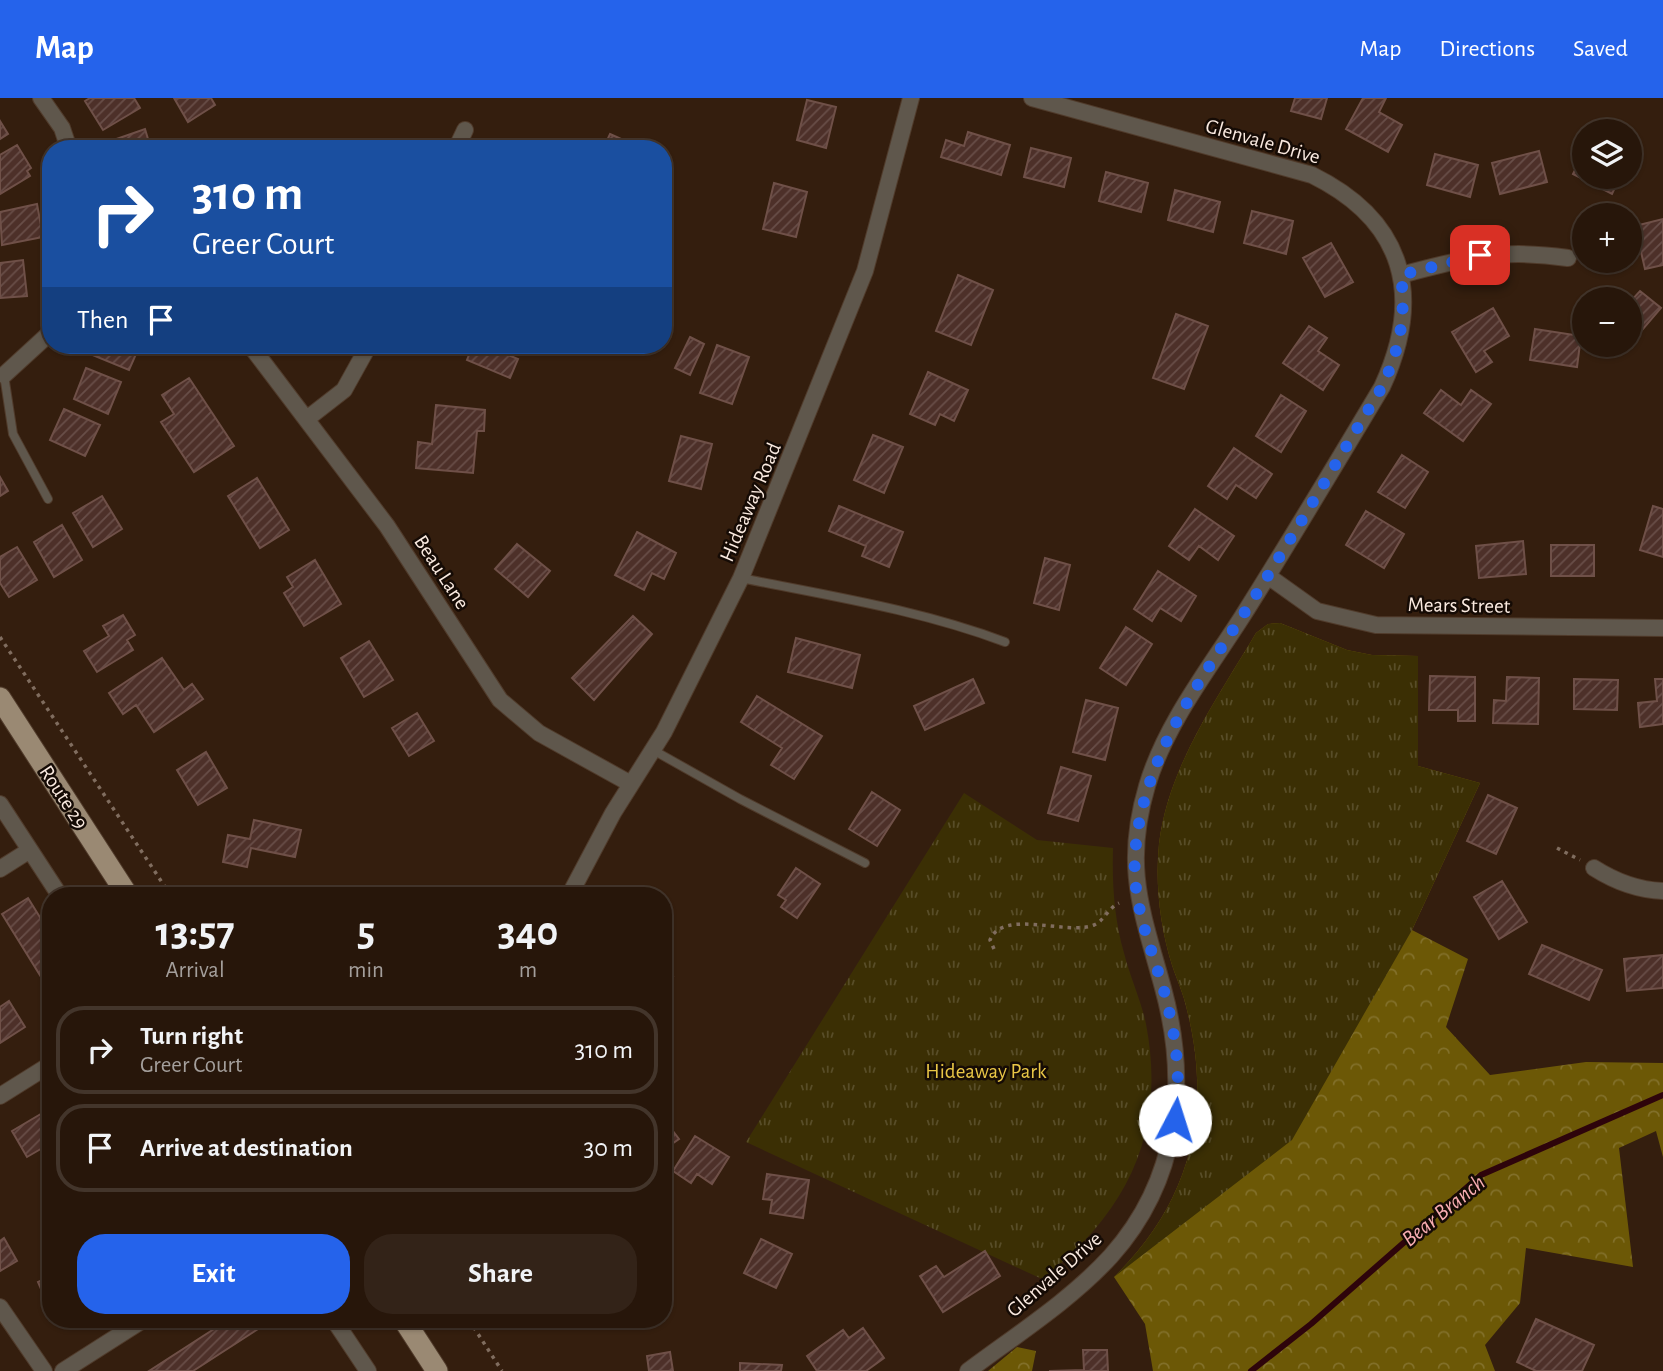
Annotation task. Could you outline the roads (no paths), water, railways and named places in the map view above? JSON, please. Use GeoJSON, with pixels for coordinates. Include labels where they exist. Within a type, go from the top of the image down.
{"type":"FeatureCollection","features":[{"type":"Feature","properties":{"kind":"main road","name":"Route 29"},"geometry":{"type":"LineString","coordinates":[[1,703],[122,887]]}},
{"type":"Feature","properties":{"kind":"main road"},"geometry":{"type":"LineString","coordinates":[[409,1328],[437,1371]]}},
{"type":"Feature","properties":{"kind":"street"},"geometry":{"type":"LineString","coordinates":[[41,98],[62,128],[66,140]]}},
{"type":"Feature","properties":{"kind":"street","name":"Hideaway Road"},"geometry":{"type":"LineString","coordinates":[[574,887],[699,666],[741,578],[865,271],[911,98]]}},
{"type":"Feature","properties":{"kind":"street","name":"Glenvale Drive"},"geometry":{"type":"LineString","coordinates":[[968,1371],[1037,1318],[1109,1257],[1138,1220],[1164,1167],[1173,1135],[1178,1075],[1170,1017],[1137,897],[1135,856],[1139,820],[1160,752],[1382,387],[1398,353],[1405,306],[1401,275],[1392,250],[1376,223],[1335,187],[1312,175],[1032,98]]}},
{"type":"Feature","properties":{"kind":"street"},"geometry":{"type":"LineString","coordinates":[[460,140],[465,130]]}},
{"type":"Feature","properties":{"kind":"street"},"geometry":{"type":"LineString","coordinates":[[1401,275],[1462,258],[1499,252],[1532,252],[1569,258]]}},
{"type":"Feature","properties":{"kind":"street"},"geometry":{"type":"LineString","coordinates":[[4,375],[42,342]]}},
{"type":"Feature","properties":{"kind":"street","name":"Beau Lane"},"geometry":{"type":"LineString","coordinates":[[257,354],[309,418],[387,526],[500,700],[539,733],[631,784]]}},
{"type":"Feature","properties":{"kind":"street"},"geometry":{"type":"LineString","coordinates":[[309,418],[344,390],[364,354]]}},
{"type":"Feature","properties":{"kind":"street","name":"Mears Street"},"geometry":{"type":"LineString","coordinates":[[1268,576],[1317,611],[1376,625],[1663,628]]}},
{"type":"Feature","properties":{"kind":"street"},"geometry":{"type":"LineString","coordinates":[[0,804],[54,887]]}},
{"type":"Feature","properties":{"kind":"street"},"geometry":{"type":"LineString","coordinates":[[0,869],[30,850]]}},
{"type":"Feature","properties":{"kind":"street"},"geometry":{"type":"LineString","coordinates":[[1594,868],[1613,880],[1635,888],[1663,891]]}},
{"type":"Feature","properties":{"kind":"street"},"geometry":{"type":"LineString","coordinates":[[0,1096],[42,1070]]}},
{"type":"Feature","properties":{"kind":"street"},"geometry":{"type":"LineString","coordinates":[[0,1307],[44,1371]]}},
{"type":"Feature","properties":{"kind":"street"},"geometry":{"type":"LineString","coordinates":[[63,1371],[130,1328]]}},
{"type":"Feature","properties":{"kind":"street"},"geometry":{"type":"LineString","coordinates":[[339,1328],[368,1371]]}},
{"type":"Feature","properties":{"kind":"lane"},"geometry":{"type":"LineString","coordinates":[[4,375],[13,434],[48,499]]}},
{"type":"Feature","properties":{"kind":"lane"},"geometry":{"type":"LineString","coordinates":[[741,578],[901,611],[966,628],[1005,642]]}},
{"type":"Feature","properties":{"kind":"lane"},"geometry":{"type":"LineString","coordinates":[[653,750],[740,799],[865,863]]}},
{"type":"Feature","properties":{"kind":"waterway","name":"Bear Branch"},"geometry":{"type":"LineString","coordinates":[[1251,1371],[1311,1324],[1481,1175],[1663,1095]]}},
{"type":"Feature","properties":{"kind":"park label","name":"Hideaway Park"},"geometry":{"type":"Point","coordinates":[986,1071]}}]}
